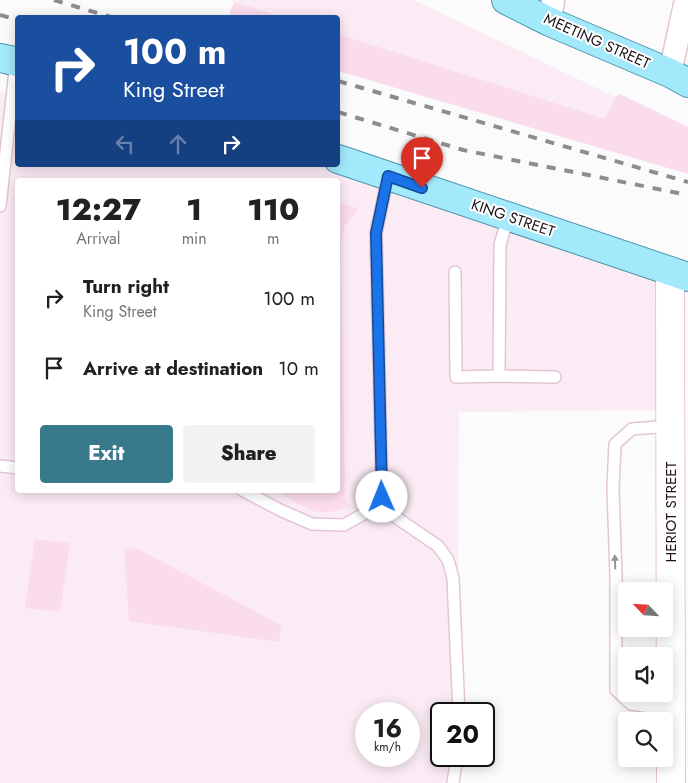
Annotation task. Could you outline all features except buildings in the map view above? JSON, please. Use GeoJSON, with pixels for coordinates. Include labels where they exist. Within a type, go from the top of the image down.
{"type":"FeatureCollection","features":[{"type":"Feature","properties":{"kind":"main road","name":"MEETING STREET"},"geometry":{"type":"LineString","coordinates":[[506,0],[551,11],[679,78]]}},
{"type":"Feature","properties":{"kind":"main road","name":"KING STREET"},"geometry":{"type":"LineString","coordinates":[[340,160],[679,274]]}},
{"type":"Feature","properties":{"kind":"street"},"geometry":{"type":"LineString","coordinates":[[679,78],[686,0]]}},
{"type":"Feature","properties":{"kind":"street","name":"HERIOT STREET"},"geometry":{"type":"LineString","coordinates":[[671,783],[671,710],[678,529],[670,426],[679,274]]}},
{"type":"Feature","properties":{"kind":"lane"},"geometry":{"type":"LineString","coordinates":[[0,206],[11,61]]}},
{"type":"Feature","properties":{"kind":"lane"},"geometry":{"type":"LineString","coordinates":[[388,176],[376,233],[382,497],[397,518],[438,546],[448,560],[453,578],[458,702]]}},
{"type":"Feature","properties":{"kind":"lane"},"geometry":{"type":"LineString","coordinates":[[499,376],[500,245],[508,217]]}},
{"type":"Feature","properties":{"kind":"lane"},"geometry":{"type":"LineString","coordinates":[[455,272],[456,377],[555,376]]}},
{"type":"Feature","properties":{"kind":"lane"},"geometry":{"type":"LineString","coordinates":[[670,426],[632,429],[615,444],[613,488],[616,576],[616,690],[631,704],[671,710]]}},
{"type":"Feature","properties":{"kind":"lane"},"geometry":{"type":"LineString","coordinates":[[0,466],[15,468]]}},
{"type":"Feature","properties":{"kind":"lane"},"geometry":{"type":"LineString","coordinates":[[248,493],[312,524],[344,525],[369,511],[382,497]]}},
{"type":"Feature","properties":{"kind":"lane"},"geometry":{"type":"LineString","coordinates":[[453,783],[455,767]]}},
{"type":"Feature","properties":{"kind":"shaded area"},"geometry":{"type":"Polygon","coordinates":[[[228,0],[414,0],[615,97],[605,119],[340,35],[340,15],[279,15],[228,0]]]}},
{"type":"Feature","properties":{"kind":"shaded area"},"geometry":{"type":"Polygon","coordinates":[[[234,2],[277,15],[229,15],[234,2]]]}},
{"type":"Feature","properties":{"kind":"shaded area"},"geometry":{"type":"Polygon","coordinates":[[[340,35],[605,119],[615,97],[620,94],[688,127],[688,174],[340,72],[340,35]]]}},
{"type":"Feature","properties":{"kind":"shaded area"},"geometry":{"type":"Polygon","coordinates":[[[15,75],[15,167],[340,166],[670,275],[670,410],[459,412],[457,702],[430,702],[430,767],[457,767],[456,783],[0,783],[0,92],[12,95],[15,75]]]}},
{"type":"Feature","properties":{"kind":"shaded area"},"geometry":{"type":"Polygon","coordinates":[[[340,203],[357,208],[354,216],[344,227],[341,245],[345,498],[350,506],[334,511],[315,512],[281,493],[340,493],[340,203]]]}},
{"type":"Feature","properties":{"kind":"shaded area"},"geometry":{"type":"Polygon","coordinates":[[[35,539],[70,543],[60,612],[25,608],[35,539]]]}},
{"type":"Feature","properties":{"kind":"shaded area"},"geometry":{"type":"Polygon","coordinates":[[[124,548],[138,549],[281,625],[279,642],[129,621],[124,548]]]}},
{"type":"Feature","properties":{"kind":"railway"},"geometry":{"type":"LineString","coordinates":[[54,0],[104,15]]}},
{"type":"Feature","properties":{"kind":"railway"},"geometry":{"type":"LineString","coordinates":[[0,15],[15,19]]}},
{"type":"Feature","properties":{"kind":"railway"},"geometry":{"type":"LineString","coordinates":[[340,82],[688,182]]}},
{"type":"Feature","properties":{"kind":"railway"},"geometry":{"type":"LineString","coordinates":[[340,113],[463,150],[688,195]]}},
{"type":"Feature","properties":{"kind":"route"},"geometry":{"type":"LineString","coordinates":[[382,497],[376,233],[388,176],[422,188]]}}]}
